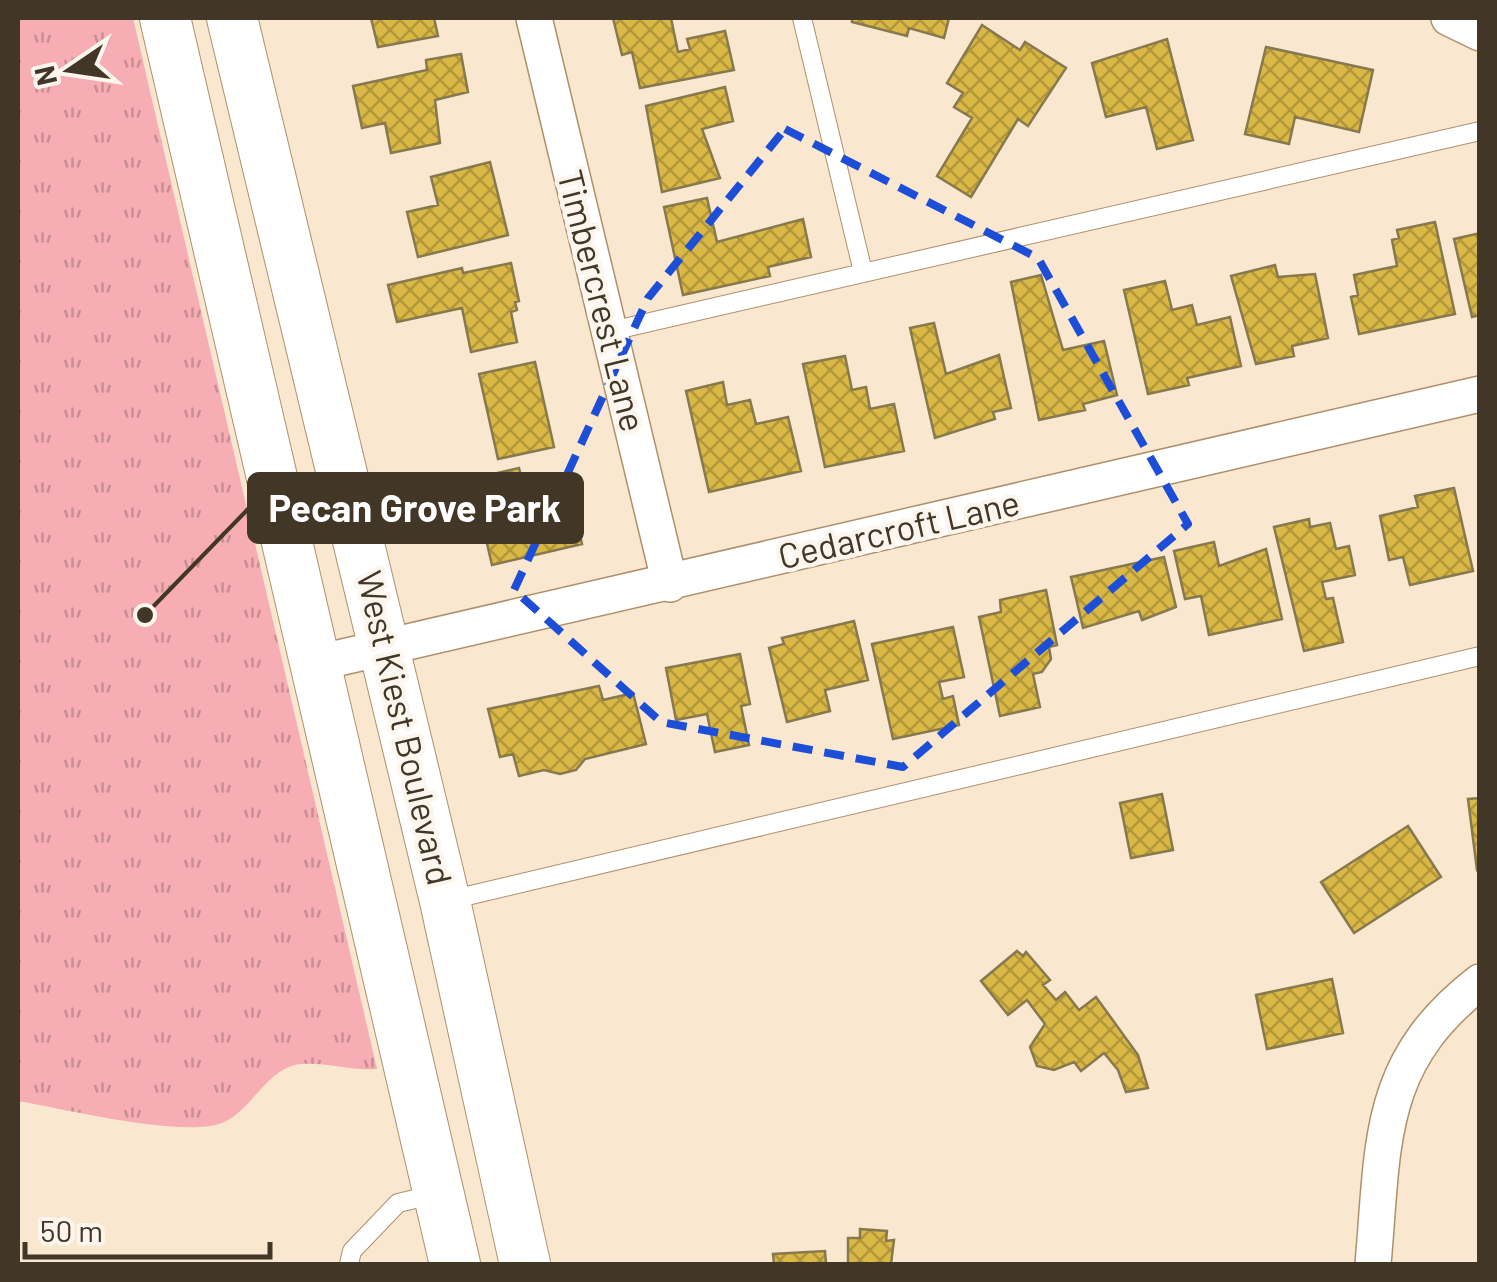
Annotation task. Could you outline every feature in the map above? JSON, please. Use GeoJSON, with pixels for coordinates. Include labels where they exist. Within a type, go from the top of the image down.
{"type":"FeatureCollection","features":[{"type":"Feature","properties":{"kind":"main road","name":"West Kiest Boulevard"},"geometry":{"type":"LineString","coordinates":[[164,18],[454,1264]]}},
{"type":"Feature","properties":{"kind":"main road","name":"West Kiest Boulevard"},"geometry":{"type":"LineString","coordinates":[[232,18],[445,901],[525,1264]]}},
{"type":"Feature","properties":{"kind":"street","name":"Timbercrest Lane"},"geometry":{"type":"LineString","coordinates":[[534,18],[606,332],[670,584]]}},
{"type":"Feature","properties":{"kind":"street"},"geometry":{"type":"LineString","coordinates":[[1450,18],[1480,33]]}},
{"type":"Feature","properties":{"kind":"street","name":"Cedarcroft Lane"},"geometry":{"type":"LineString","coordinates":[[317,663],[1480,394]]}},
{"type":"Feature","properties":{"kind":"street"},"geometry":{"type":"LineString","coordinates":[[1374,1264],[1392,1102],[1413,1048],[1445,1010],[1480,982]]}},
{"type":"Feature","properties":{"kind":"lane"},"geometry":{"type":"LineString","coordinates":[[802,18],[863,272]]}},
{"type":"Feature","properties":{"kind":"lane"},"geometry":{"type":"LineString","coordinates":[[606,332],[1480,131]]}},
{"type":"Feature","properties":{"kind":"lane"},"geometry":{"type":"LineString","coordinates":[[445,901],[1480,656]]}},
{"type":"Feature","properties":{"kind":"lane"},"geometry":{"type":"LineString","coordinates":[[350,1264],[352,1250],[398,1203],[438,1193]]}},
{"type":"Feature","properties":{"kind":"highlighted area"},"geometry":{"type":"Polygon","coordinates":[[[785,129],[1038,258],[1188,524],[903,767],[661,722],[514,590],[648,298],[785,129]]]}},
{"type":"Feature","properties":{"kind":"green space"},"geometry":{"type":"Polygon","coordinates":[[[18,18],[133,18],[377,1069],[310,1064],[289,1067],[232,1117],[203,1127],[152,1125],[18,1101],[18,18]]]}},
{"type":"Feature","properties":{"kind":"building"},"geometry":{"type":"Polygon","coordinates":[[[371,18],[434,18],[438,36],[378,47],[371,18]]]}},
{"type":"Feature","properties":{"kind":"building"},"geometry":{"type":"Polygon","coordinates":[[[613,18],[671,18],[678,52],[690,49],[687,39],[725,31],[734,70],[640,88],[632,52],[622,55],[613,18]]]}},
{"type":"Feature","properties":{"kind":"building"},"geometry":{"type":"Polygon","coordinates":[[[852,18],[949,18],[944,38],[909,28],[907,36],[852,22],[852,18]]]}},
{"type":"Feature","properties":{"kind":"building"},"geometry":{"type":"Polygon","coordinates":[[[982,25],[1020,50],[1025,42],[1066,68],[1028,126],[1018,119],[971,197],[937,176],[972,118],[954,107],[963,93],[947,83],[982,25]]]}},
{"type":"Feature","properties":{"kind":"building"},"geometry":{"type":"Polygon","coordinates":[[[1167,39],[1193,140],[1157,149],[1146,107],[1106,117],[1092,63],[1167,39]]]}},
{"type":"Feature","properties":{"kind":"building"},"geometry":{"type":"Polygon","coordinates":[[[1266,47],[1373,70],[1359,132],[1295,117],[1289,144],[1245,134],[1266,47]]]}},
{"type":"Feature","properties":{"kind":"building"},"geometry":{"type":"Polygon","coordinates":[[[461,54],[468,92],[435,100],[440,143],[391,153],[385,123],[362,128],[353,86],[427,70],[426,60],[461,54]]]}},
{"type":"Feature","properties":{"kind":"building"},"geometry":{"type":"Polygon","coordinates":[[[725,87],[733,121],[702,129],[720,178],[662,192],[646,106],[725,87]]]}},
{"type":"Feature","properties":{"kind":"building"},"geometry":{"type":"Polygon","coordinates":[[[490,162],[508,235],[418,257],[407,212],[438,205],[431,177],[490,162]]]}},
{"type":"Feature","properties":{"kind":"building"},"geometry":{"type":"Polygon","coordinates":[[[707,198],[717,242],[803,219],[811,257],[768,267],[770,276],[683,295],[664,207],[707,198]]]}},
{"type":"Feature","properties":{"kind":"building"},"geometry":{"type":"Polygon","coordinates":[[[1435,222],[1455,314],[1359,334],[1351,297],[1358,295],[1354,275],[1397,266],[1392,240],[1399,238],[1397,230],[1435,222]]]}},
{"type":"Feature","properties":{"kind":"building"},"geometry":{"type":"Polygon","coordinates":[[[1480,233],[1480,315],[1472,317],[1454,239],[1480,233]]]}},
{"type":"Feature","properties":{"kind":"building"},"geometry":{"type":"Polygon","coordinates":[[[511,263],[519,301],[515,302],[517,310],[511,312],[517,342],[471,352],[462,308],[397,322],[388,285],[462,268],[463,273],[511,263]]]}},
{"type":"Feature","properties":{"kind":"building"},"geometry":{"type":"Polygon","coordinates":[[[1275,265],[1278,277],[1315,274],[1328,338],[1292,346],[1294,356],[1256,364],[1231,276],[1275,265]]]}},
{"type":"Feature","properties":{"kind":"building"},"geometry":{"type":"Polygon","coordinates":[[[1041,275],[1063,350],[1104,341],[1117,395],[1083,404],[1085,410],[1039,420],[1011,282],[1041,275]]]}},
{"type":"Feature","properties":{"kind":"building"},"geometry":{"type":"Polygon","coordinates":[[[1165,281],[1172,310],[1192,305],[1197,325],[1230,317],[1241,366],[1187,378],[1189,385],[1148,394],[1124,290],[1165,281]]]}},
{"type":"Feature","properties":{"kind":"building"},"geometry":{"type":"Polygon","coordinates":[[[934,323],[946,374],[999,355],[1011,408],[993,412],[995,419],[935,438],[910,328],[934,323]]]}},
{"type":"Feature","properties":{"kind":"building"},"geometry":{"type":"Polygon","coordinates":[[[845,356],[852,390],[866,387],[870,409],[894,404],[904,451],[825,467],[803,364],[845,356]]]}},
{"type":"Feature","properties":{"kind":"building"},"geometry":{"type":"Polygon","coordinates":[[[535,362],[554,447],[498,459],[479,374],[535,362]]]}},
{"type":"Feature","properties":{"kind":"building"},"geometry":{"type":"Polygon","coordinates":[[[723,382],[727,405],[750,400],[756,424],[788,417],[801,471],[709,492],[686,391],[723,382]]]}},
{"type":"Feature","properties":{"kind":"building"},"geometry":{"type":"Polygon","coordinates":[[[519,468],[529,511],[572,500],[582,544],[492,565],[472,479],[519,468]]]}},
{"type":"Feature","properties":{"kind":"building"},"geometry":{"type":"Polygon","coordinates":[[[1454,488],[1473,571],[1410,585],[1403,557],[1389,560],[1380,516],[1418,507],[1415,496],[1454,488]]]}},
{"type":"Feature","properties":{"kind":"building"},"geometry":{"type":"Polygon","coordinates":[[[1309,519],[1310,527],[1330,523],[1336,549],[1349,546],[1355,575],[1322,582],[1326,599],[1333,598],[1343,642],[1304,651],[1274,527],[1309,519]]]}},
{"type":"Feature","properties":{"kind":"building"},"geometry":{"type":"Polygon","coordinates":[[[1214,542],[1219,566],[1266,549],[1282,619],[1209,635],[1201,596],[1185,599],[1174,551],[1214,542]]]}},
{"type":"Feature","properties":{"kind":"building"},"geometry":{"type":"Polygon","coordinates":[[[1164,557],[1176,607],[1142,620],[1139,611],[1083,628],[1071,577],[1164,557]]]}},
{"type":"Feature","properties":{"kind":"building"},"geometry":{"type":"Polygon","coordinates":[[[1046,590],[1057,645],[1049,647],[1051,659],[1042,672],[1033,674],[1040,707],[1000,716],[979,617],[1001,612],[1000,600],[1046,590]]]}},
{"type":"Feature","properties":{"kind":"building"},"geometry":{"type":"Polygon","coordinates":[[[854,621],[868,680],[825,690],[830,711],[787,722],[769,648],[784,644],[782,638],[854,621]]]}},
{"type":"Feature","properties":{"kind":"building"},"geometry":{"type":"Polygon","coordinates":[[[953,627],[964,677],[939,682],[943,699],[953,696],[959,725],[893,739],[872,644],[953,627]]]}},
{"type":"Feature","properties":{"kind":"building"},"geometry":{"type":"Polygon","coordinates":[[[740,654],[750,704],[741,706],[749,745],[715,752],[707,714],[676,720],[666,668],[740,654]]]}},
{"type":"Feature","properties":{"kind":"building"},"geometry":{"type":"Polygon","coordinates":[[[599,686],[603,700],[633,693],[646,744],[585,759],[576,770],[560,774],[544,770],[519,776],[513,754],[500,757],[488,709],[599,686]]]}},
{"type":"Feature","properties":{"kind":"building"},"geometry":{"type":"Polygon","coordinates":[[[1162,794],[1173,850],[1131,858],[1120,803],[1162,794]]]}},
{"type":"Feature","properties":{"kind":"building"},"geometry":{"type":"Polygon","coordinates":[[[1480,798],[1480,869],[1477,870],[1468,799],[1480,798]]]}},
{"type":"Feature","properties":{"kind":"building"},"geometry":{"type":"Polygon","coordinates":[[[1408,826],[1441,877],[1354,933],[1321,882],[1408,826]]]}},
{"type":"Feature","properties":{"kind":"building"},"geometry":{"type":"Polygon","coordinates":[[[1017,951],[1023,956],[1026,952],[1050,980],[1043,985],[1056,1000],[1065,992],[1079,1010],[1096,997],[1138,1055],[1148,1088],[1126,1092],[1118,1070],[1104,1053],[1081,1071],[1074,1062],[1054,1070],[1037,1066],[1030,1047],[1045,1024],[1027,1000],[1008,1015],[981,981],[1017,951]]]}},
{"type":"Feature","properties":{"kind":"building"},"geometry":{"type":"Polygon","coordinates":[[[1332,979],[1343,1033],[1267,1049],[1256,995],[1332,979]]]}},
{"type":"Feature","properties":{"kind":"building"},"geometry":{"type":"Polygon","coordinates":[[[860,1229],[887,1231],[886,1241],[894,1240],[891,1264],[848,1264],[848,1238],[860,1238],[860,1229]]]}},
{"type":"Feature","properties":{"kind":"building"},"geometry":{"type":"Polygon","coordinates":[[[825,1251],[826,1264],[774,1264],[773,1254],[825,1251]]]}},
{"type":"Feature","properties":{"kind":"place","name":"Pecan Grove Park"},"geometry":{"type":"Point","coordinates":[145,615]}}]}
